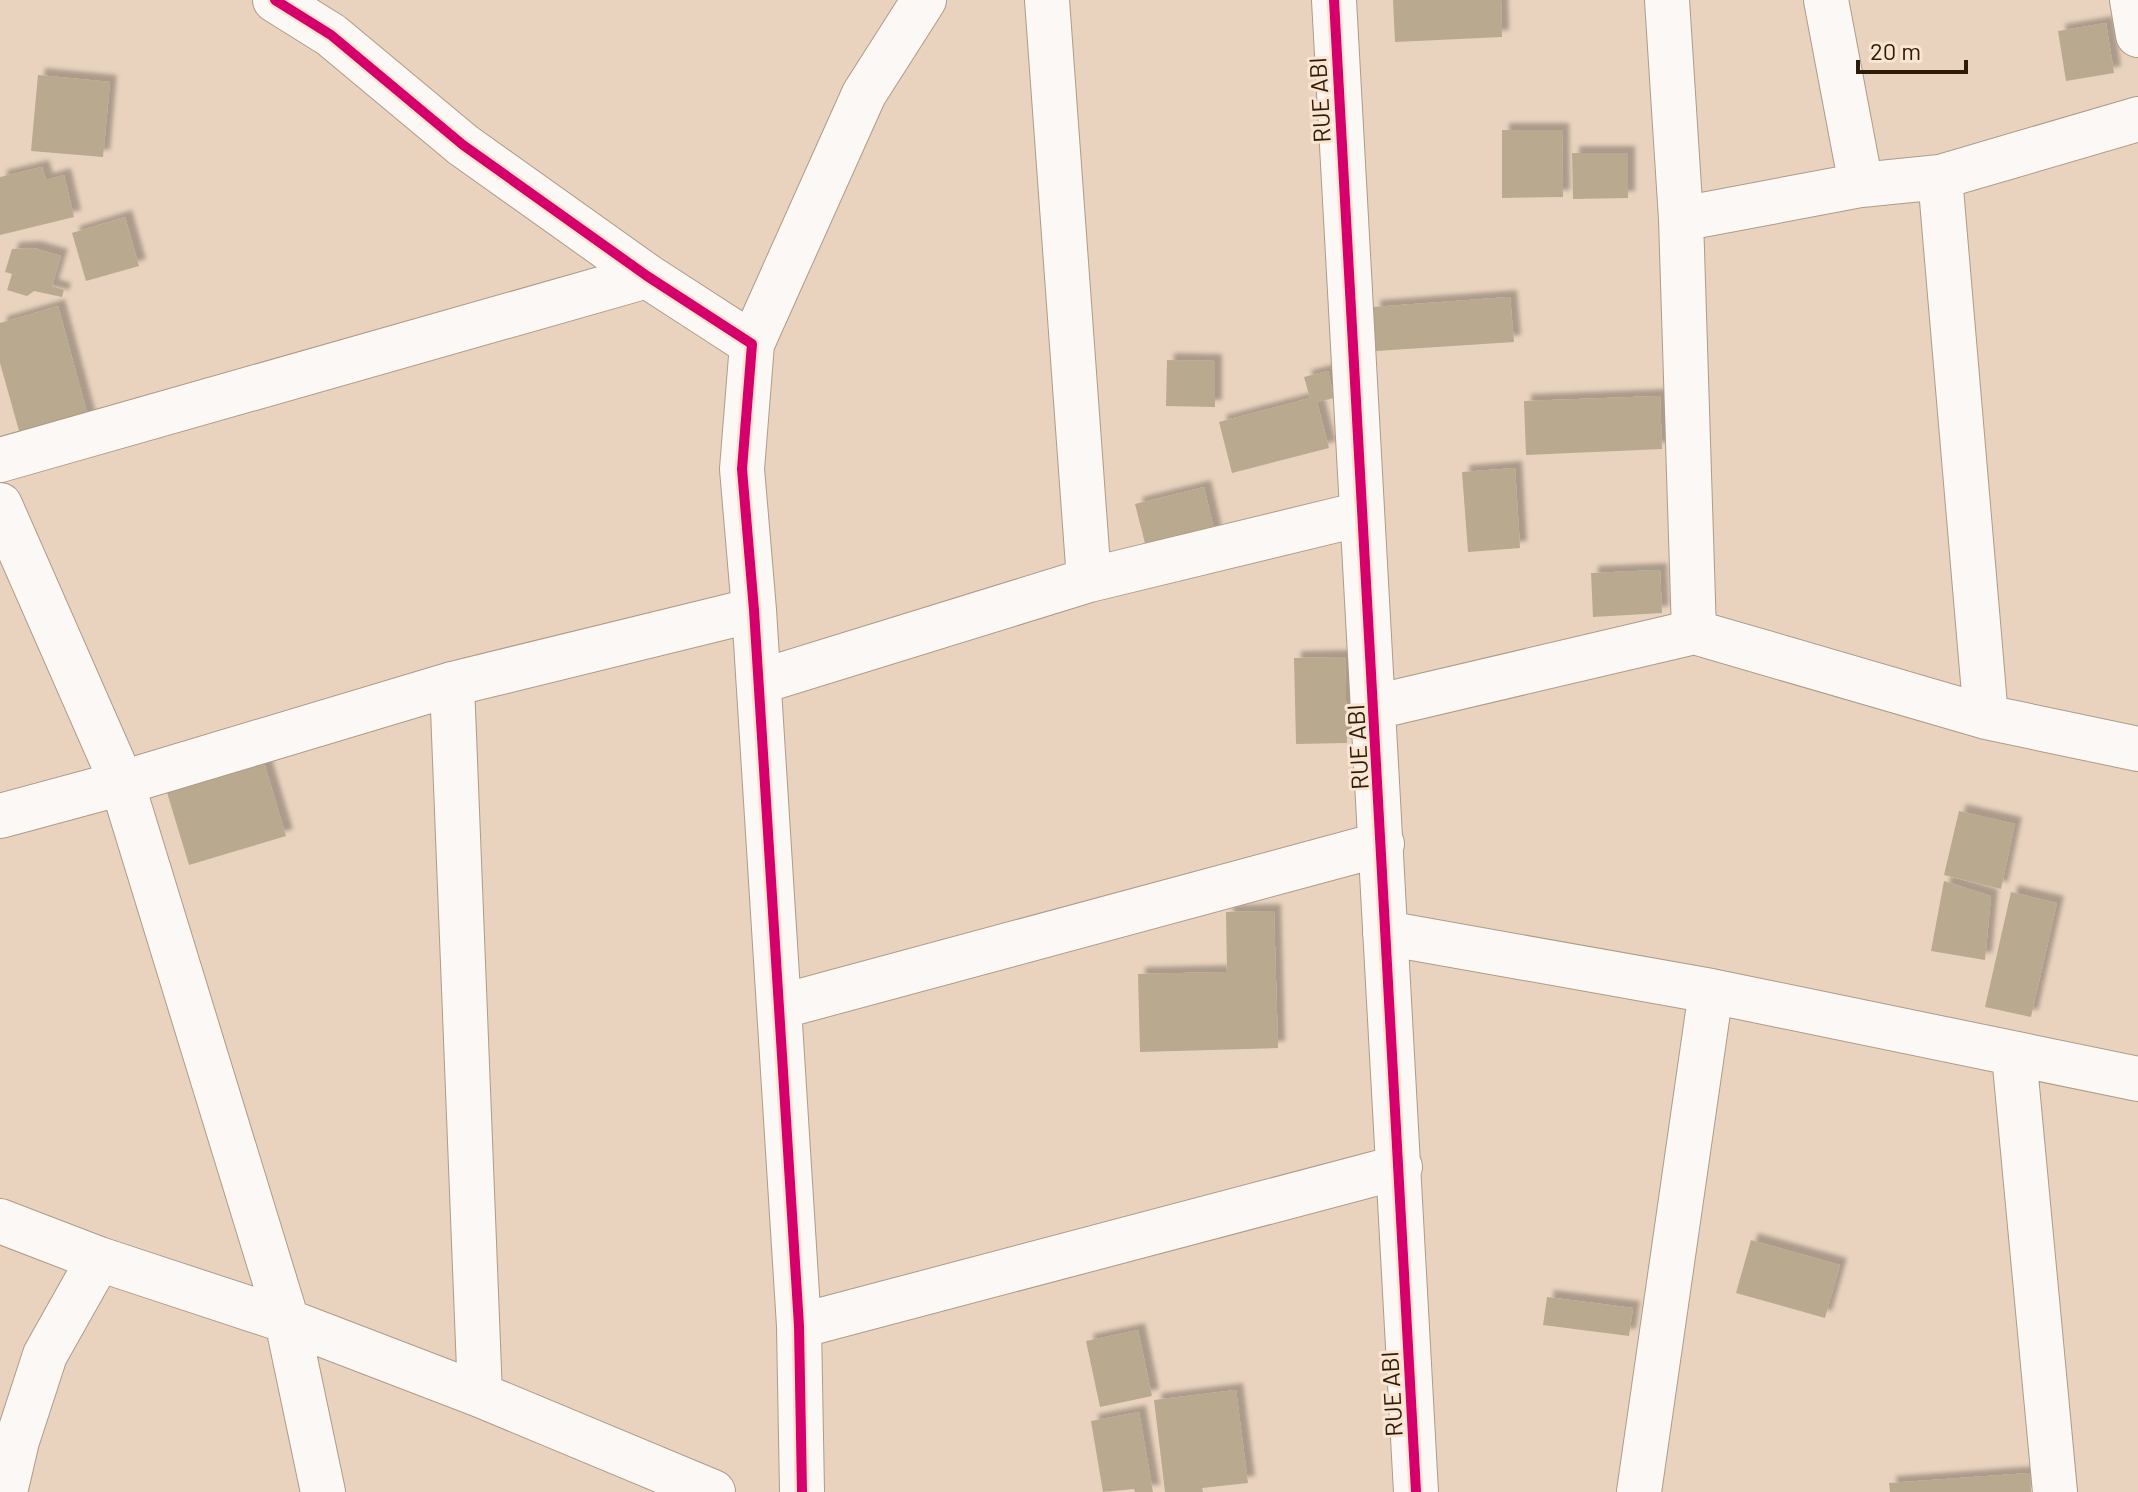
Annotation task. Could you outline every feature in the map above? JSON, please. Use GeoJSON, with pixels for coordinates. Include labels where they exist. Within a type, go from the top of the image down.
{"type":"FeatureCollection","features":[{"type":"Feature","properties":{"kind":"street"},"geometry":{"type":"LineString","coordinates":[[275,0],[331,35],[463,145],[647,276],[752,344]]}},
{"type":"Feature","properties":{"kind":"street"},"geometry":{"type":"LineString","coordinates":[[802,1492],[799,1326],[759,682],[742,469],[752,344],[864,94],[924,0]]}},
{"type":"Feature","properties":{"kind":"street"},"geometry":{"type":"LineString","coordinates":[[1047,0],[1089,580]]}},
{"type":"Feature","properties":{"kind":"street","name":"RUE ABI"},"geometry":{"type":"LineString","coordinates":[[1334,0],[1416,1492]]}},
{"type":"Feature","properties":{"kind":"street"},"geometry":{"type":"LineString","coordinates":[[1667,0],[1681,219],[1694,632]]}},
{"type":"Feature","properties":{"kind":"street"},"geometry":{"type":"LineString","coordinates":[[1826,0],[1861,185]]}},
{"type":"Feature","properties":{"kind":"street"},"geometry":{"type":"LineString","coordinates":[[2132,0],[2138,35]]}},
{"type":"Feature","properties":{"kind":"street"},"geometry":{"type":"LineString","coordinates":[[1681,219],[1861,185],[1940,177],[2138,119]]}},
{"type":"Feature","properties":{"kind":"street"},"geometry":{"type":"LineString","coordinates":[[1940,177],[1986,717]]}},
{"type":"Feature","properties":{"kind":"street"},"geometry":{"type":"LineString","coordinates":[[0,460],[647,276]]}},
{"type":"Feature","properties":{"kind":"street"},"geometry":{"type":"LineString","coordinates":[[0,505],[122,783],[287,1321],[323,1492]]}},
{"type":"Feature","properties":{"kind":"street"},"geometry":{"type":"LineString","coordinates":[[759,682],[1089,580],[1361,514]]}},
{"type":"Feature","properties":{"kind":"street"},"geometry":{"type":"LineString","coordinates":[[0,816],[122,783],[452,684],[754,610]]}},
{"type":"Feature","properties":{"kind":"street"},"geometry":{"type":"LineString","coordinates":[[1375,707],[1694,632],[1986,717],[2138,749]]}},
{"type":"Feature","properties":{"kind":"street"},"geometry":{"type":"LineString","coordinates":[[452,684],[480,1395]]}},
{"type":"Feature","properties":{"kind":"street"},"geometry":{"type":"LineString","coordinates":[[779,1007],[1382,844]]}},
{"type":"Feature","properties":{"kind":"street"},"geometry":{"type":"LineString","coordinates":[[1385,933],[1711,991],[2138,1079]]}},
{"type":"Feature","properties":{"kind":"street"},"geometry":{"type":"LineString","coordinates":[[1639,1492],[1711,991]]}},
{"type":"Feature","properties":{"kind":"street"},"geometry":{"type":"LineString","coordinates":[[2014,1055],[2055,1492]]}},
{"type":"Feature","properties":{"kind":"street"},"geometry":{"type":"LineString","coordinates":[[799,1326],[1400,1167]]}},
{"type":"Feature","properties":{"kind":"street"},"geometry":{"type":"LineString","coordinates":[[0,1221],[99,1259],[287,1321],[480,1395],[713,1492]]}},
{"type":"Feature","properties":{"kind":"street"},"geometry":{"type":"LineString","coordinates":[[5,1492],[17,1441],[45,1355],[99,1259]]}},
{"type":"Feature","properties":{"kind":"building"},"geometry":{"type":"Polygon","coordinates":[[[1393,0],[1501,0],[1502,37],[1395,42],[1393,0]]]}},
{"type":"Feature","properties":{"kind":"building"},"geometry":{"type":"Polygon","coordinates":[[[2106,23],[2114,73],[2066,81],[2058,31],[2106,23]]]}},
{"type":"Feature","properties":{"kind":"building"},"geometry":{"type":"Polygon","coordinates":[[[38,75],[110,82],[103,157],[31,151],[38,75]]]}},
{"type":"Feature","properties":{"kind":"building"},"geometry":{"type":"Polygon","coordinates":[[[1502,130],[1562,130],[1563,197],[1502,198],[1502,130]]]}},
{"type":"Feature","properties":{"kind":"building"},"geometry":{"type":"Polygon","coordinates":[[[1572,153],[1628,153],[1628,198],[1573,199],[1572,153]]]}},
{"type":"Feature","properties":{"kind":"building"},"geometry":{"type":"Polygon","coordinates":[[[42,167],[46,180],[64,175],[74,217],[0,235],[0,177],[42,167]]]}},
{"type":"Feature","properties":{"kind":"building"},"geometry":{"type":"Polygon","coordinates":[[[125,217],[139,266],[86,281],[72,233],[125,217]]]}},
{"type":"Feature","properties":{"kind":"building"},"geometry":{"type":"Polygon","coordinates":[[[34,248],[61,256],[52,286],[64,290],[62,297],[34,291],[27,296],[7,290],[12,274],[5,272],[12,249],[34,248]]]}},
{"type":"Feature","properties":{"kind":"building"},"geometry":{"type":"Polygon","coordinates":[[[1510,297],[1514,342],[1376,351],[1373,307],[1510,297]]]}},
{"type":"Feature","properties":{"kind":"building"},"geometry":{"type":"Polygon","coordinates":[[[58,306],[89,420],[21,438],[0,363],[0,323],[58,306]]]}},
{"type":"Feature","properties":{"kind":"building"},"geometry":{"type":"Polygon","coordinates":[[[1167,360],[1215,361],[1215,407],[1166,406],[1167,360]]]}},
{"type":"Feature","properties":{"kind":"building"},"geometry":{"type":"Polygon","coordinates":[[[1328,371],[1334,398],[1317,402],[1329,448],[1232,473],[1219,422],[1310,398],[1304,377],[1328,371]]]}},
{"type":"Feature","properties":{"kind":"building"},"geometry":{"type":"Polygon","coordinates":[[[1660,396],[1662,449],[1526,455],[1524,401],[1660,396]]]}},
{"type":"Feature","properties":{"kind":"building"},"geometry":{"type":"Polygon","coordinates":[[[1515,468],[1520,548],[1468,552],[1462,472],[1515,468]]]}},
{"type":"Feature","properties":{"kind":"building"},"geometry":{"type":"Polygon","coordinates":[[[1204,487],[1215,534],[1147,551],[1135,504],[1204,487]]]}},
{"type":"Feature","properties":{"kind":"building"},"geometry":{"type":"Polygon","coordinates":[[[1660,570],[1662,613],[1593,617],[1591,573],[1660,570]]]}},
{"type":"Feature","properties":{"kind":"building"},"geometry":{"type":"Polygon","coordinates":[[[1345,657],[1347,743],[1296,744],[1294,658],[1345,657]]]}},
{"type":"Feature","properties":{"kind":"building"},"geometry":{"type":"Polygon","coordinates":[[[262,756],[286,836],[189,865],[165,786],[262,756]]]}},
{"type":"Feature","properties":{"kind":"building"},"geometry":{"type":"Polygon","coordinates":[[[1959,811],[2015,824],[2001,889],[1944,875],[1959,811]]]}},
{"type":"Feature","properties":{"kind":"building"},"geometry":{"type":"Polygon","coordinates":[[[1944,881],[1991,896],[1985,960],[1931,951],[1944,881]]]}},
{"type":"Feature","properties":{"kind":"building"},"geometry":{"type":"Polygon","coordinates":[[[2011,892],[2057,903],[2031,1017],[1985,1007],[2011,892]]]}},
{"type":"Feature","properties":{"kind":"building"},"geometry":{"type":"Polygon","coordinates":[[[1274,911],[1278,1048],[1140,1052],[1138,974],[1227,972],[1226,912],[1274,911]]]}},
{"type":"Feature","properties":{"kind":"building"},"geometry":{"type":"Polygon","coordinates":[[[1751,1240],[1840,1265],[1825,1318],[1736,1293],[1751,1240]]]}},
{"type":"Feature","properties":{"kind":"building"},"geometry":{"type":"Polygon","coordinates":[[[1547,1297],[1633,1308],[1629,1336],[1543,1325],[1547,1297]]]}},
{"type":"Feature","properties":{"kind":"building"},"geometry":{"type":"Polygon","coordinates":[[[1138,1330],[1152,1396],[1100,1407],[1086,1341],[1138,1330]]]}},
{"type":"Feature","properties":{"kind":"building"},"geometry":{"type":"Polygon","coordinates":[[[1236,1390],[1248,1483],[1202,1488],[1203,1492],[1165,1492],[1154,1400],[1236,1390]]]}},
{"type":"Feature","properties":{"kind":"building"},"geometry":{"type":"Polygon","coordinates":[[[1139,1412],[1153,1492],[1135,1492],[1134,1489],[1103,1492],[1091,1421],[1139,1412]]]}},
{"type":"Feature","properties":{"kind":"building"},"geometry":{"type":"Polygon","coordinates":[[[2030,1473],[2031,1492],[1890,1492],[1889,1483],[2030,1473]]]}},
{"type":"Feature","properties":{"kind":"cycle path"},"geometry":{"type":"LineString","coordinates":[[275,0],[331,35],[463,145],[647,276],[752,344],[742,469],[754,610],[799,1326],[802,1492]]}},
{"type":"Feature","properties":{"kind":"cycle path"},"geometry":{"type":"LineString","coordinates":[[1334,0],[1416,1492]]}}]}
